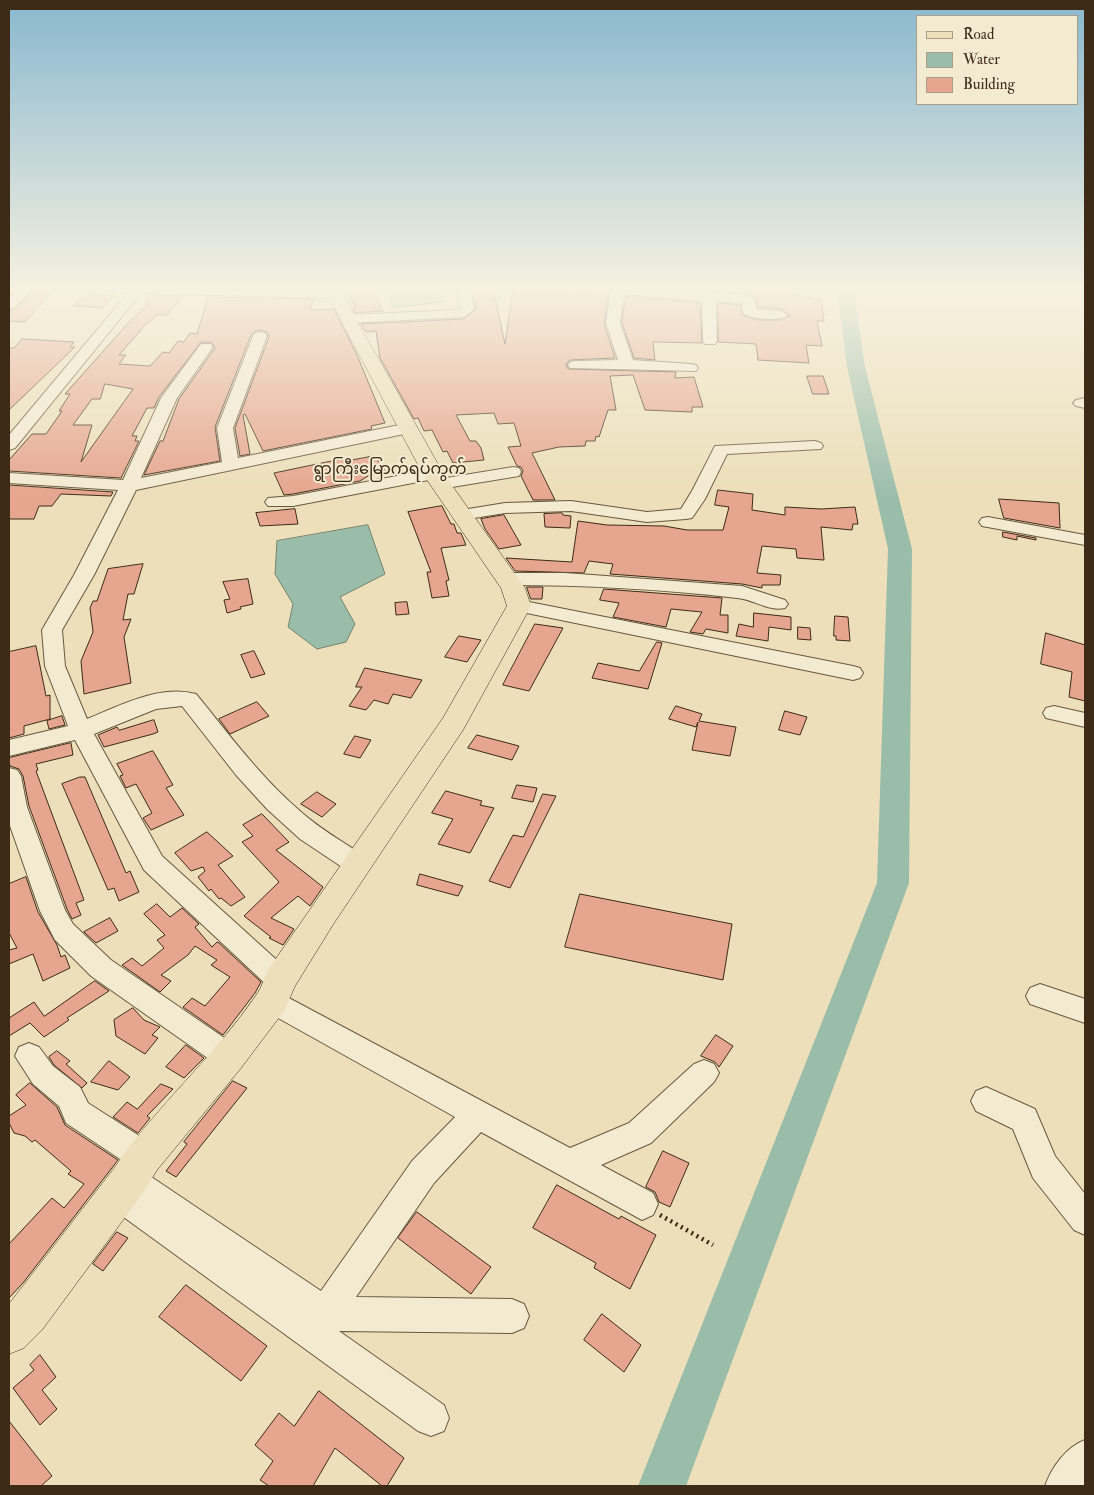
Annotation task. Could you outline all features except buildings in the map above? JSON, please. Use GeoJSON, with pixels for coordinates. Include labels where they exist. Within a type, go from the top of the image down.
{"type":"FeatureCollection","features":[{"type":"Feature","properties":{"kind":"main road"},"geometry":{"type":"LineString","coordinates":[[9,1333],[27,1315],[130,1177],[229,1056],[276,990],[357,864],[453,723],[519,606],[513,588],[437,479],[372,359]]}},
{"type":"Feature","properties":{"kind":"street"},"geometry":{"type":"LineString","coordinates":[[9,445],[80,359]]}},
{"type":"Feature","properties":{"kind":"street"},"geometry":{"type":"LineString","coordinates":[[197,359],[169,398],[129,486],[84,575],[52,630],[55,666],[81,730],[153,863],[276,990],[478,1114],[642,1204]]}},
{"type":"Feature","properties":{"kind":"street"},"geometry":{"type":"LineString","coordinates":[[231,466],[225,428],[251,359]]}},
{"type":"Feature","properties":{"kind":"street"},"geometry":{"type":"LineString","coordinates":[[625,359],[627,364]]}},
{"type":"Feature","properties":{"kind":"street"},"geometry":{"type":"LineString","coordinates":[[575,365],[627,364],[691,368]]}},
{"type":"Feature","properties":{"kind":"street"},"geometry":{"type":"LineString","coordinates":[[9,478],[129,486],[409,428]]}},
{"type":"Feature","properties":{"kind":"street"},"geometry":{"type":"LineString","coordinates":[[462,515],[505,508],[571,506],[647,517],[686,514],[697,501],[708,472],[721,449],[816,446]]}},
{"type":"Feature","properties":{"kind":"street"},"geometry":{"type":"LineString","coordinates":[[274,502],[293,501],[437,479],[513,472]]}},
{"type":"Feature","properties":{"kind":"street"},"geometry":{"type":"LineString","coordinates":[[988,522],[1085,540]]}},
{"type":"Feature","properties":{"kind":"street"},"geometry":{"type":"LineString","coordinates":[[507,579],[565,578],[742,592],[778,604]]}},
{"type":"Feature","properties":{"kind":"street"},"geometry":{"type":"LineString","coordinates":[[519,606],[853,673]]}},
{"type":"Feature","properties":{"kind":"street"},"geometry":{"type":"LineString","coordinates":[[9,748],[81,730],[156,702],[171,698],[188,699],[242,766],[273,799],[308,831],[357,864]]}},
{"type":"Feature","properties":{"kind":"street"},"geometry":{"type":"LineString","coordinates":[[1054,713],[1085,720]]}},
{"type":"Feature","properties":{"kind":"street"},"geometry":{"type":"LineString","coordinates":[[9,776],[15,807],[21,825],[53,911],[64,932],[101,968],[229,1056]]}},
{"type":"Feature","properties":{"kind":"street"},"geometry":{"type":"LineString","coordinates":[[1040,996],[1085,1011]]}},
{"type":"Feature","properties":{"kind":"street"},"geometry":{"type":"LineString","coordinates":[[29,1056],[43,1075],[70,1097],[77,1113],[130,1177],[431,1418]]}},
{"type":"Feature","properties":{"kind":"street"},"geometry":{"type":"LineString","coordinates":[[568,1164],[640,1133],[704,1072]]}},
{"type":"Feature","properties":{"kind":"street"},"geometry":{"type":"LineString","coordinates":[[986,1101],[1024,1119],[1044,1167],[1085,1219]]}},
{"type":"Feature","properties":{"kind":"street"},"geometry":{"type":"LineString","coordinates":[[325,1314],[423,1172],[478,1114]]}},
{"type":"Feature","properties":{"kind":"street"},"geometry":{"type":"LineString","coordinates":[[130,1177],[325,1314],[512,1316]]}},
{"type":"Feature","properties":{"kind":"street"},"geometry":{"type":"LineString","coordinates":[[1064,1486],[1085,1458]]}},
{"type":"Feature","properties":{"kind":"path"},"geometry":{"type":"LineString","coordinates":[[642,1204],[713,1246]]}},
{"type":"Feature","properties":{"kind":"water"},"geometry":{"type":"Polygon","coordinates":[[[368,525],[385,574],[340,597],[355,624],[346,642],[317,649],[288,627],[293,604],[275,574],[277,541],[368,525]]]}},
{"type":"Feature","properties":{"kind":"waterway"},"geometry":{"type":"LineString","coordinates":[[662,1486],[893,883],[900,549],[855,359]]}},
{"type":"Feature","properties":{"kind":"district","name":"ရွာကြီးမြောက်ရပ်ကွက်"},"geometry":{"type":"Point","coordinates":[390,471]}}]}
